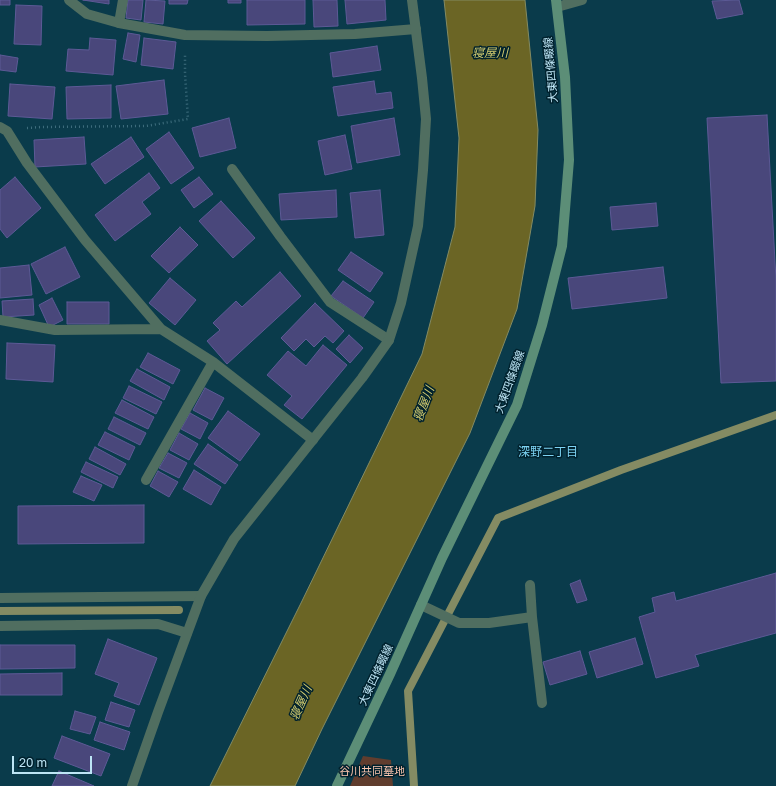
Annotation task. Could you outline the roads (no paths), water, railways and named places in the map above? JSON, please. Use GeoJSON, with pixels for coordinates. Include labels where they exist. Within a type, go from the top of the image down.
{"type":"FeatureCollection","features":[{"type":"Feature","properties":{"kind":"main road","name":"大東四條畷線"},"geometry":{"type":"LineString","coordinates":[[337,786],[390,674],[442,558],[517,405],[542,325],[562,246],[569,160],[565,77],[556,3]]}},
{"type":"Feature","properties":{"kind":"street"},"geometry":{"type":"LineString","coordinates":[[69,0],[87,14],[119,23],[185,35],[267,36],[355,34],[416,29]]}},
{"type":"Feature","properties":{"kind":"street"},"geometry":{"type":"LineString","coordinates":[[119,23],[123,0]]}},
{"type":"Feature","properties":{"kind":"street"},"geometry":{"type":"LineString","coordinates":[[132,786],[201,596],[234,539],[314,440],[389,340],[401,303],[418,226],[426,119],[412,0]]}},
{"type":"Feature","properties":{"kind":"street"},"geometry":{"type":"LineString","coordinates":[[556,3],[582,0]]}},
{"type":"Feature","properties":{"kind":"street"},"geometry":{"type":"LineString","coordinates":[[3,129],[85,240],[161,329],[213,362],[314,440]]}},
{"type":"Feature","properties":{"kind":"street"},"geometry":{"type":"LineString","coordinates":[[232,169],[330,302],[389,340]]}},
{"type":"Feature","properties":{"kind":"street"},"geometry":{"type":"LineString","coordinates":[[0,320],[55,330],[161,329]]}},
{"type":"Feature","properties":{"kind":"street"},"geometry":{"type":"LineString","coordinates":[[146,480],[213,362]]}},
{"type":"Feature","properties":{"kind":"street"},"geometry":{"type":"LineString","coordinates":[[530,585],[532,618],[542,703]]}},
{"type":"Feature","properties":{"kind":"street"},"geometry":{"type":"LineString","coordinates":[[0,598],[201,596]]}},
{"type":"Feature","properties":{"kind":"street"},"geometry":{"type":"LineString","coordinates":[[421,605],[459,623],[488,623],[532,618]]}},
{"type":"Feature","properties":{"kind":"street"},"geometry":{"type":"LineString","coordinates":[[0,626],[158,624],[187,633]]}},
{"type":"Feature","properties":{"kind":"water","name":"寝屋川"},"geometry":{"type":"Polygon","coordinates":[[[444,0],[525,0],[538,130],[535,206],[517,309],[470,433],[295,786],[210,786],[422,354],[455,227],[459,138],[444,0]]]}},
{"type":"Feature","properties":{"kind":"waterway"},"geometry":{"type":"LineString","coordinates":[[414,786],[408,691],[498,518],[621,470],[776,415]]}},
{"type":"Feature","properties":{"kind":"waterway"},"geometry":{"type":"LineString","coordinates":[[0,611],[179,610]]}},
{"type":"Feature","properties":{"kind":"district","name":"深野二丁目"},"geometry":{"type":"Point","coordinates":[548,452]}},
{"type":"Feature","properties":{"kind":"park label","name":"谷川共同墓地"},"geometry":{"type":"Point","coordinates":[372,772]}}]}
